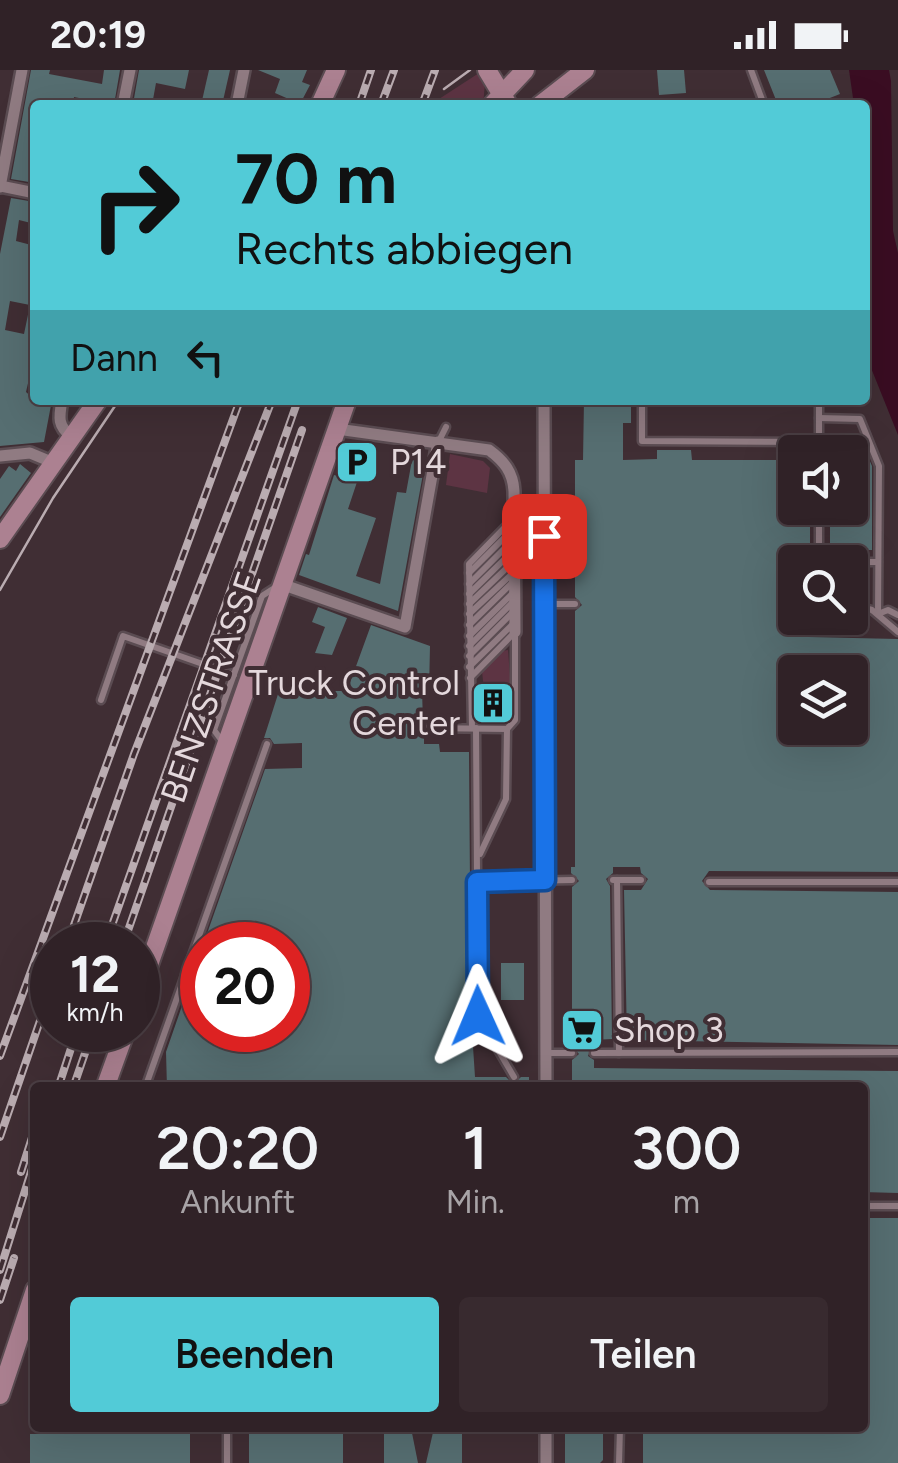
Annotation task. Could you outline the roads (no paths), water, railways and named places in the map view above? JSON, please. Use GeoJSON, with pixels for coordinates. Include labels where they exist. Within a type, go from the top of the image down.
{"type":"FeatureCollection","features":[{"type":"Feature","properties":{"kind":"main road"},"geometry":{"type":"LineString","coordinates":[[322,100],[336,70]]}},
{"type":"Feature","properties":{"kind":"main road"},"geometry":{"type":"LineString","coordinates":[[487,70],[501,100]]}},
{"type":"Feature","properties":{"kind":"main road"},"geometry":{"type":"LineString","coordinates":[[544,100],[585,70]]}},
{"type":"Feature","properties":{"kind":"main road"},"geometry":{"type":"LineString","coordinates":[[502,100],[518,72],[534,100]]}},
{"type":"Feature","properties":{"kind":"main road"},"geometry":{"type":"LineString","coordinates":[[0,539],[95,405]]}},
{"type":"Feature","properties":{"kind":"main road","name":"BENZSTRASSE"},"geometry":{"type":"LineString","coordinates":[[160,933],[345,405]]}},
{"type":"Feature","properties":{"kind":"main road"},"geometry":{"type":"LineString","coordinates":[[108,1082],[118,1052]]}},
{"type":"Feature","properties":{"kind":"main road"},"geometry":{"type":"LineString","coordinates":[[0,1395],[30,1305]]}},
{"type":"Feature","properties":{"kind":"street"},"geometry":{"type":"LineString","coordinates":[[22,70],[0,187],[30,193]]}},
{"type":"Feature","properties":{"kind":"street"},"geometry":{"type":"LineString","coordinates":[[124,100],[130,70]]}},
{"type":"Feature","properties":{"kind":"street"},"geometry":{"type":"LineString","coordinates":[[238,100],[244,70]]}},
{"type":"Feature","properties":{"kind":"street"},"geometry":{"type":"LineString","coordinates":[[61,405],[58,419],[72,438]]}},
{"type":"Feature","properties":{"kind":"street"},"geometry":{"type":"LineString","coordinates":[[544,405],[546,1082]]}},
{"type":"Feature","properties":{"kind":"street"},"geometry":{"type":"LineString","coordinates":[[337,429],[441,433],[489,450],[501,459],[513,480],[514,575]]}},
{"type":"Feature","properties":{"kind":"street"},"geometry":{"type":"LineString","coordinates":[[282,584],[405,627],[441,433]]}},
{"type":"Feature","properties":{"kind":"street"},"geometry":{"type":"LineString","coordinates":[[0,456],[30,453],[54,463]]}},
{"type":"Feature","properties":{"kind":"street"},"geometry":{"type":"LineString","coordinates":[[546,1432],[546,1463]]}},
{"type":"Feature","properties":{"kind":"lane"},"geometry":{"type":"LineString","coordinates":[[751,70],[762,100]]}},
{"type":"Feature","properties":{"kind":"lane"},"geometry":{"type":"LineString","coordinates":[[642,405],[642,441],[778,442]]}},
{"type":"Feature","properties":{"kind":"lane"},"geometry":{"type":"LineString","coordinates":[[818,405],[819,435]]}},
{"type":"Feature","properties":{"kind":"lane"},"geometry":{"type":"LineString","coordinates":[[819,418],[860,419],[878,466],[878,614]]}},
{"type":"Feature","properties":{"kind":"lane"},"geometry":{"type":"LineString","coordinates":[[868,562],[878,562]]}},
{"type":"Feature","properties":{"kind":"lane"},"geometry":{"type":"LineString","coordinates":[[514,575],[469,573],[468,594],[478,1016],[514,1077]]}},
{"type":"Feature","properties":{"kind":"lane"},"geometry":{"type":"LineString","coordinates":[[469,584],[514,575]]}},
{"type":"Feature","properties":{"kind":"lane"},"geometry":{"type":"LineString","coordinates":[[468,594],[514,575]]}},
{"type":"Feature","properties":{"kind":"lane"},"geometry":{"type":"LineString","coordinates":[[468,604],[514,575]]}},
{"type":"Feature","properties":{"kind":"lane"},"geometry":{"type":"LineString","coordinates":[[469,614],[514,575]]}},
{"type":"Feature","properties":{"kind":"lane"},"geometry":{"type":"LineString","coordinates":[[469,624],[514,575]]}},
{"type":"Feature","properties":{"kind":"lane"},"geometry":{"type":"LineString","coordinates":[[469,636],[514,575]]}},
{"type":"Feature","properties":{"kind":"lane"},"geometry":{"type":"LineString","coordinates":[[469,646],[514,575]]}},
{"type":"Feature","properties":{"kind":"lane"},"geometry":{"type":"LineString","coordinates":[[469,656],[514,575]]}},
{"type":"Feature","properties":{"kind":"lane"},"geometry":{"type":"LineString","coordinates":[[470,666],[514,575]]}},
{"type":"Feature","properties":{"kind":"lane"},"geometry":{"type":"LineString","coordinates":[[470,678],[514,575]]}},
{"type":"Feature","properties":{"kind":"lane"},"geometry":{"type":"LineString","coordinates":[[477,860],[506,799],[507,729],[515,720],[514,575]]}},
{"type":"Feature","properties":{"kind":"lane"},"geometry":{"type":"LineString","coordinates":[[225,746],[214,730],[262,596],[282,584]]}},
{"type":"Feature","properties":{"kind":"lane"},"geometry":{"type":"LineString","coordinates":[[544,604],[575,604]]}},
{"type":"Feature","properties":{"kind":"lane"},"geometry":{"type":"LineString","coordinates":[[868,608],[896,628]]}},
{"type":"Feature","properties":{"kind":"lane"},"geometry":{"type":"LineString","coordinates":[[878,614],[888,610],[898,615]]}},
{"type":"Feature","properties":{"kind":"lane"},"geometry":{"type":"LineString","coordinates":[[101,700],[123,636],[234,674]]}},
{"type":"Feature","properties":{"kind":"lane"},"geometry":{"type":"LineString","coordinates":[[424,728],[507,729]]}},
{"type":"Feature","properties":{"kind":"lane"},"geometry":{"type":"LineString","coordinates":[[148,1082],[267,744]]}},
{"type":"Feature","properties":{"kind":"lane"},"geometry":{"type":"LineString","coordinates":[[477,882],[572,880]]}},
{"type":"Feature","properties":{"kind":"lane"},"geometry":{"type":"LineString","coordinates":[[619,1053],[615,880],[641,880]]}},
{"type":"Feature","properties":{"kind":"lane"},"geometry":{"type":"LineString","coordinates":[[709,882],[898,882]]}},
{"type":"Feature","properties":{"kind":"lane"},"geometry":{"type":"LineString","coordinates":[[594,1053],[898,1052]]}},
{"type":"Feature","properties":{"kind":"lane"},"geometry":{"type":"LineString","coordinates":[[546,1054],[572,1053]]}},
{"type":"Feature","properties":{"kind":"lane"},"geometry":{"type":"LineString","coordinates":[[868,1206],[898,1206]]}},
{"type":"Feature","properties":{"kind":"lane"},"geometry":{"type":"LineString","coordinates":[[227,1432],[227,1463]]}},
{"type":"Feature","properties":{"kind":"lane"},"geometry":{"type":"LineString","coordinates":[[619,1463],[620,1432]]}},
{"type":"Feature","properties":{"kind":"tram line"},"geometry":{"type":"LineString","coordinates":[[444,89],[470,70]]}},
{"type":"Feature","properties":{"kind":"tram line"},"geometry":{"type":"LineString","coordinates":[[0,590],[53,498],[116,405]]}},
{"type":"Feature","properties":{"kind":"railway"},"geometry":{"type":"LineString","coordinates":[[361,100],[371,70]]}},
{"type":"Feature","properties":{"kind":"railway"},"geometry":{"type":"LineString","coordinates":[[383,100],[394,70]]}},
{"type":"Feature","properties":{"kind":"railway"},"geometry":{"type":"LineString","coordinates":[[424,100],[435,70]]}},
{"type":"Feature","properties":{"kind":"railway"},"geometry":{"type":"LineString","coordinates":[[0,1056],[238,405]]}},
{"type":"Feature","properties":{"kind":"railway"},"geometry":{"type":"LineString","coordinates":[[75,922],[134,754],[270,405]]}},
{"type":"Feature","properties":{"kind":"railway"},"geometry":{"type":"LineString","coordinates":[[113,922],[296,405]]}},
{"type":"Feature","properties":{"kind":"railway"},"geometry":{"type":"LineString","coordinates":[[131,922],[302,430]]}},
{"type":"Feature","properties":{"kind":"railway"},"geometry":{"type":"LineString","coordinates":[[0,1137],[30,1050]]}},
{"type":"Feature","properties":{"kind":"railway"},"geometry":{"type":"LineString","coordinates":[[60,1082],[70,1052]]}},
{"type":"Feature","properties":{"kind":"railway"},"geometry":{"type":"LineString","coordinates":[[75,1082],[85,1052]]}},
{"type":"Feature","properties":{"kind":"railway"},"geometry":{"type":"LineString","coordinates":[[21,1172],[30,1144]]}},
{"type":"Feature","properties":{"kind":"railway"},"geometry":{"type":"LineString","coordinates":[[0,1270],[30,1175]]}},
{"type":"Feature","properties":{"kind":"railway"},"geometry":{"type":"LineString","coordinates":[[0,1300],[14,1258]]}},
{"type":"Feature","properties":{"kind":"place","name":"P14"},"geometry":{"type":"Point","coordinates":[357,462]}},
{"type":"Feature","properties":{"kind":"place","name":"Truck Control Center"},"geometry":{"type":"Point","coordinates":[493,703]}},
{"type":"Feature","properties":{"kind":"place","name":"Shop 3"},"geometry":{"type":"Point","coordinates":[582,1030]}}]}
